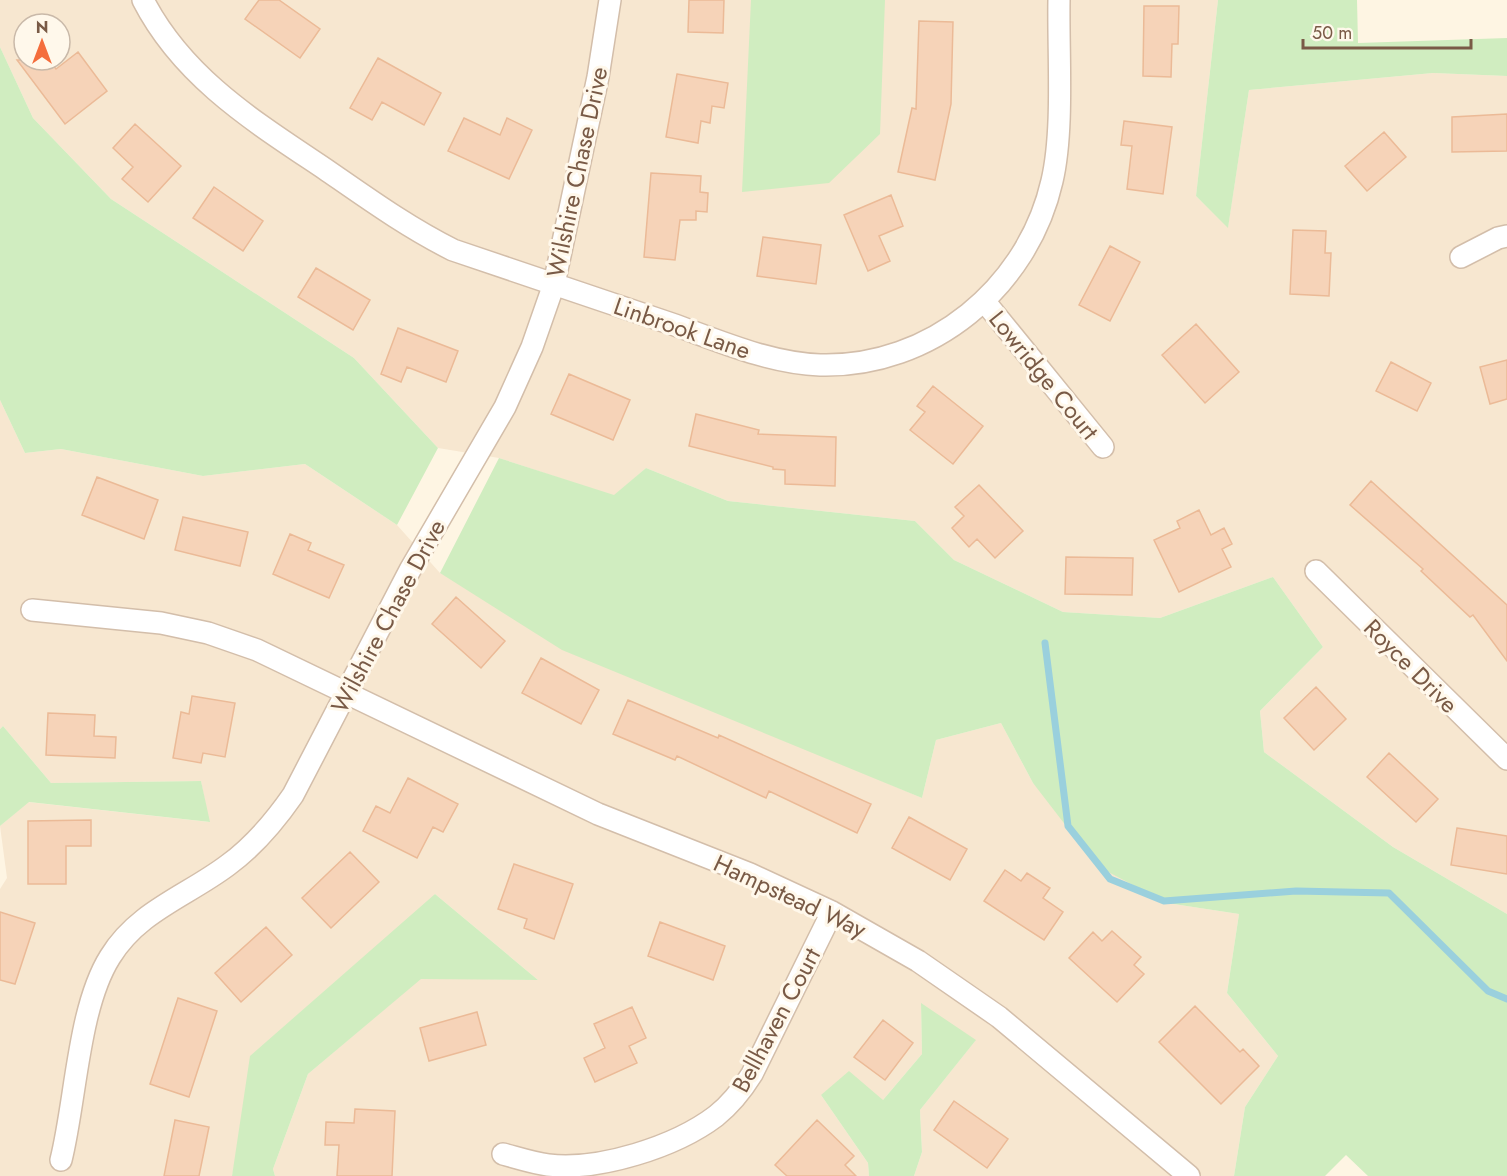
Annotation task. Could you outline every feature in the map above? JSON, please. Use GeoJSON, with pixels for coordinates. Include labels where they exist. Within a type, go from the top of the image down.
{"type":"FeatureCollection","features":[{"type":"Feature","properties":{"kind":"street","name":"Linbrook Lane"},"geometry":{"type":"LineString","coordinates":[[143,0],[165,37],[192,69],[234,107],[414,231],[453,250],[760,355],[819,365],[863,362],[909,349],[949,330],[985,302],[1008,276],[1028,247],[1043,214],[1053,179],[1057,139],[1059,0]]}},
{"type":"Feature","properties":{"kind":"street","name":"Wilshire Chase Drive"},"geometry":{"type":"LineString","coordinates":[[60,1160],[69,1127],[89,1006],[97,981],[110,956],[145,916],[228,865],[271,827],[293,795],[410,570],[505,407],[532,347],[554,284],[598,77],[610,0]]}},
{"type":"Feature","properties":{"kind":"street"},"geometry":{"type":"LineString","coordinates":[[1461,257],[1498,238],[1507,236]]}},
{"type":"Feature","properties":{"kind":"street","name":"Lowridge Court"},"geometry":{"type":"LineString","coordinates":[[985,302],[1103,447]]}},
{"type":"Feature","properties":{"kind":"street","name":"Royce Drive"},"geometry":{"type":"LineString","coordinates":[[1316,571],[1507,759]]}},
{"type":"Feature","properties":{"kind":"street","name":"Hampstead Way"},"geometry":{"type":"LineString","coordinates":[[32,609],[161,623],[208,633],[257,650],[597,814],[750,874],[832,912],[918,961],[999,1017],[1189,1176]]}},
{"type":"Feature","properties":{"kind":"street","name":"Bellhaven Court"},"geometry":{"type":"LineString","coordinates":[[503,1155],[548,1165],[601,1163],[646,1150],[692,1130],[716,1116],[736,1097],[752,1074],[832,912]]}},
{"type":"Feature","properties":{"kind":"shaded area"},"geometry":{"type":"Polygon","coordinates":[[[0,0],[1218,0],[1196,196],[1228,227],[1249,90],[1433,73],[1507,76],[1507,914],[1393,847],[1264,752],[1260,711],[1323,647],[1273,577],[1160,618],[1063,612],[954,560],[915,521],[728,501],[646,468],[614,496],[499,458],[438,448],[354,358],[111,199],[33,118],[0,47],[0,0]]]}},
{"type":"Feature","properties":{"kind":"shaded area"},"geometry":{"type":"Polygon","coordinates":[[[0,400],[25,453],[61,449],[203,476],[305,464],[397,525],[440,573],[833,760],[922,798],[936,740],[1001,723],[1033,783],[1167,903],[1239,914],[1227,993],[1278,1056],[1245,1107],[1234,1176],[914,1176],[922,1152],[920,1110],[975,1041],[921,1004],[922,1054],[883,1100],[821,1095],[868,1163],[869,1176],[275,1176],[273,1169],[308,1074],[421,978],[538,980],[435,894],[234,1168],[232,1176],[0,1176],[0,889],[7,878],[0,826],[28,802],[209,822],[201,781],[51,783],[3,726],[0,729],[0,400]]]}},
{"type":"Feature","properties":{"kind":"green space"},"geometry":{"type":"Polygon","coordinates":[[[751,0],[885,0],[880,134],[829,183],[742,192],[751,0]]]}},
{"type":"Feature","properties":{"kind":"green space"},"geometry":{"type":"Polygon","coordinates":[[[1218,0],[1357,0],[1358,43],[1507,38],[1507,76],[1433,73],[1249,90],[1228,228],[1196,196],[1218,0]]]}},
{"type":"Feature","properties":{"kind":"green space"},"geometry":{"type":"Polygon","coordinates":[[[0,47],[33,118],[111,199],[354,358],[438,448],[397,525],[305,464],[203,476],[61,449],[25,453],[0,400],[0,47]]]}},
{"type":"Feature","properties":{"kind":"green space"},"geometry":{"type":"Polygon","coordinates":[[[499,458],[614,495],[646,468],[728,501],[915,521],[954,560],[1063,612],[1160,618],[1273,577],[1323,647],[1260,711],[1264,752],[1393,847],[1507,914],[1507,1176],[1368,1176],[1346,1155],[1325,1176],[1234,1176],[1245,1107],[1278,1056],[1227,993],[1239,914],[1167,903],[1097,866],[1033,783],[1001,723],[936,740],[922,798],[562,650],[440,573],[499,458]]]}},
{"type":"Feature","properties":{"kind":"green space"},"geometry":{"type":"Polygon","coordinates":[[[3,726],[51,783],[201,781],[210,822],[29,802],[0,826],[0,729],[3,726]]]}},
{"type":"Feature","properties":{"kind":"green space"},"geometry":{"type":"Polygon","coordinates":[[[435,894],[538,980],[421,979],[308,1074],[273,1169],[275,1176],[232,1176],[250,1056],[435,894]]]}},
{"type":"Feature","properties":{"kind":"green space"},"geometry":{"type":"Polygon","coordinates":[[[921,1003],[976,1040],[920,1110],[922,1152],[914,1176],[869,1176],[868,1163],[821,1095],[849,1071],[883,1100],[922,1054],[921,1003]]]}},
{"type":"Feature","properties":{"kind":"building"},"geometry":{"type":"Polygon","coordinates":[[[259,0],[279,0],[320,29],[300,58],[245,19],[259,0]]]}},
{"type":"Feature","properties":{"kind":"building"},"geometry":{"type":"Polygon","coordinates":[[[689,0],[724,0],[723,33],[688,32],[689,0]]]}},
{"type":"Feature","properties":{"kind":"building"},"geometry":{"type":"Polygon","coordinates":[[[1144,6],[1179,6],[1178,44],[1172,44],[1171,77],[1143,76],[1144,6]]]}},
{"type":"Feature","properties":{"kind":"building"},"geometry":{"type":"Polygon","coordinates":[[[919,21],[953,22],[951,104],[935,180],[898,172],[912,108],[916,109],[919,21]]]}},
{"type":"Feature","properties":{"kind":"building"},"geometry":{"type":"Polygon","coordinates":[[[78,52],[107,91],[65,124],[26,72],[72,72],[72,57],[78,52]]]}},
{"type":"Feature","properties":{"kind":"building"},"geometry":{"type":"Polygon","coordinates":[[[378,58],[441,93],[424,125],[382,102],[372,120],[350,108],[378,58]]]}},
{"type":"Feature","properties":{"kind":"building"},"geometry":{"type":"Polygon","coordinates":[[[677,74],[728,83],[724,108],[712,106],[710,123],[701,121],[698,143],[666,137],[677,74]]]}},
{"type":"Feature","properties":{"kind":"building"},"geometry":{"type":"Polygon","coordinates":[[[1507,114],[1507,151],[1452,152],[1452,117],[1507,114]]]}},
{"type":"Feature","properties":{"kind":"building"},"geometry":{"type":"Polygon","coordinates":[[[464,118],[500,135],[507,118],[532,130],[509,179],[448,151],[464,118]]]}},
{"type":"Feature","properties":{"kind":"building"},"geometry":{"type":"Polygon","coordinates":[[[1124,121],[1172,127],[1163,194],[1127,189],[1132,146],[1121,145],[1124,121]]]}},
{"type":"Feature","properties":{"kind":"building"},"geometry":{"type":"Polygon","coordinates":[[[135,124],[181,166],[148,202],[122,179],[133,167],[113,148],[135,124]]]}},
{"type":"Feature","properties":{"kind":"building"},"geometry":{"type":"Polygon","coordinates":[[[1384,132],[1406,157],[1367,191],[1345,166],[1384,132]]]}},
{"type":"Feature","properties":{"kind":"building"},"geometry":{"type":"Polygon","coordinates":[[[651,173],[701,176],[700,192],[708,193],[707,212],[696,211],[696,220],[680,220],[675,260],[644,257],[651,173]]]}},
{"type":"Feature","properties":{"kind":"building"},"geometry":{"type":"Polygon","coordinates":[[[214,187],[263,221],[243,251],[193,218],[214,187]]]}},
{"type":"Feature","properties":{"kind":"building"},"geometry":{"type":"Polygon","coordinates":[[[891,195],[903,226],[879,236],[890,261],[868,271],[844,215],[891,195]]]}},
{"type":"Feature","properties":{"kind":"building"},"geometry":{"type":"Polygon","coordinates":[[[1293,230],[1326,231],[1325,253],[1331,253],[1329,296],[1290,294],[1293,230]]]}},
{"type":"Feature","properties":{"kind":"building"},"geometry":{"type":"Polygon","coordinates":[[[763,237],[821,245],[816,284],[757,276],[763,237]]]}},
{"type":"Feature","properties":{"kind":"building"},"geometry":{"type":"Polygon","coordinates":[[[1110,246],[1140,262],[1110,321],[1079,305],[1110,246]]]}},
{"type":"Feature","properties":{"kind":"building"},"geometry":{"type":"Polygon","coordinates":[[[316,268],[370,300],[353,330],[298,297],[316,268]]]}},
{"type":"Feature","properties":{"kind":"building"},"geometry":{"type":"Polygon","coordinates":[[[1196,324],[1239,372],[1205,403],[1162,355],[1196,324]]]}},
{"type":"Feature","properties":{"kind":"building"},"geometry":{"type":"Polygon","coordinates":[[[398,328],[458,351],[446,382],[407,367],[401,382],[381,374],[398,328]]]}},
{"type":"Feature","properties":{"kind":"building"},"geometry":{"type":"Polygon","coordinates":[[[1507,360],[1507,399],[1490,404],[1480,367],[1507,360]]]}},
{"type":"Feature","properties":{"kind":"building"},"geometry":{"type":"Polygon","coordinates":[[[1391,362],[1431,383],[1417,411],[1376,391],[1391,362]]]}},
{"type":"Feature","properties":{"kind":"building"},"geometry":{"type":"Polygon","coordinates":[[[569,374],[630,400],[613,440],[551,414],[569,374]]]}},
{"type":"Feature","properties":{"kind":"building"},"geometry":{"type":"Polygon","coordinates":[[[933,386],[983,426],[953,464],[910,430],[925,412],[917,406],[933,386]]]}},
{"type":"Feature","properties":{"kind":"building"},"geometry":{"type":"Polygon","coordinates":[[[696,414],[759,430],[758,434],[836,437],[835,486],[785,484],[785,470],[773,469],[773,467],[689,446],[696,414]]]}},
{"type":"Feature","properties":{"kind":"building"},"geometry":{"type":"Polygon","coordinates":[[[97,477],[158,500],[144,539],[82,515],[97,477]]]}},
{"type":"Feature","properties":{"kind":"building"},"geometry":{"type":"Polygon","coordinates":[[[1371,481],[1507,605],[1507,661],[1473,615],[1470,617],[1421,571],[1423,569],[1350,505],[1371,481]]]}},
{"type":"Feature","properties":{"kind":"building"},"geometry":{"type":"Polygon","coordinates":[[[979,485],[1023,531],[995,558],[977,539],[969,547],[952,528],[964,516],[955,507],[979,485]]]}},
{"type":"Feature","properties":{"kind":"building"},"geometry":{"type":"Polygon","coordinates":[[[1199,510],[1211,535],[1224,528],[1232,544],[1222,549],[1231,567],[1179,592],[1154,540],[1180,528],[1177,521],[1199,510]]]}},
{"type":"Feature","properties":{"kind":"building"},"geometry":{"type":"Polygon","coordinates":[[[183,517],[248,532],[240,566],[175,550],[183,517]]]}},
{"type":"Feature","properties":{"kind":"building"},"geometry":{"type":"Polygon","coordinates":[[[290,534],[311,543],[308,550],[344,565],[329,598],[273,574],[290,534]]]}},
{"type":"Feature","properties":{"kind":"building"},"geometry":{"type":"Polygon","coordinates":[[[1066,557],[1133,558],[1132,595],[1065,594],[1066,557]]]}},
{"type":"Feature","properties":{"kind":"building"},"geometry":{"type":"Polygon","coordinates":[[[456,597],[505,641],[481,668],[432,624],[456,597]]]}},
{"type":"Feature","properties":{"kind":"building"},"geometry":{"type":"Polygon","coordinates":[[[541,658],[599,690],[581,724],[522,693],[541,658]]]}},
{"type":"Feature","properties":{"kind":"building"},"geometry":{"type":"Polygon","coordinates":[[[1316,687],[1346,719],[1314,750],[1284,718],[1316,687]]]}},
{"type":"Feature","properties":{"kind":"building"},"geometry":{"type":"Polygon","coordinates":[[[192,696],[235,703],[225,757],[203,753],[201,763],[173,758],[181,712],[189,714],[192,696]]]}},
{"type":"Feature","properties":{"kind":"building"},"geometry":{"type":"Polygon","coordinates":[[[628,700],[718,738],[719,735],[871,804],[857,833],[769,791],[766,798],[677,756],[675,760],[613,734],[628,700]]]}},
{"type":"Feature","properties":{"kind":"building"},"geometry":{"type":"Polygon","coordinates":[[[48,713],[95,715],[94,736],[116,737],[115,758],[46,755],[48,713]]]}},
{"type":"Feature","properties":{"kind":"building"},"geometry":{"type":"Polygon","coordinates":[[[1389,753],[1438,799],[1416,822],[1367,777],[1389,753]]]}},
{"type":"Feature","properties":{"kind":"building"},"geometry":{"type":"Polygon","coordinates":[[[408,778],[458,804],[443,832],[433,827],[417,858],[363,831],[376,806],[390,813],[408,778]]]}},
{"type":"Feature","properties":{"kind":"building"},"geometry":{"type":"Polygon","coordinates":[[[909,817],[967,849],[950,880],[892,848],[909,817]]]}},
{"type":"Feature","properties":{"kind":"building"},"geometry":{"type":"Polygon","coordinates":[[[91,820],[91,846],[66,846],[66,884],[28,884],[28,821],[91,820]]]}},
{"type":"Feature","properties":{"kind":"building"},"geometry":{"type":"Polygon","coordinates":[[[1457,828],[1507,836],[1507,874],[1451,865],[1457,828]]]}},
{"type":"Feature","properties":{"kind":"building"},"geometry":{"type":"Polygon","coordinates":[[[350,852],[379,882],[331,928],[302,898],[350,852]]]}},
{"type":"Feature","properties":{"kind":"building"},"geometry":{"type":"Polygon","coordinates":[[[514,864],[573,884],[554,939],[524,928],[527,919],[498,909],[514,864]]]}},
{"type":"Feature","properties":{"kind":"building"},"geometry":{"type":"Polygon","coordinates":[[[1005,870],[1021,881],[1027,873],[1050,888],[1043,898],[1063,912],[1044,940],[984,901],[1005,870]]]}},
{"type":"Feature","properties":{"kind":"building"},"geometry":{"type":"Polygon","coordinates":[[[0,912],[35,923],[15,984],[0,980],[0,912]]]}},
{"type":"Feature","properties":{"kind":"building"},"geometry":{"type":"Polygon","coordinates":[[[660,922],[725,946],[713,980],[648,956],[660,922]]]}},
{"type":"Feature","properties":{"kind":"building"},"geometry":{"type":"Polygon","coordinates":[[[266,927],[292,955],[241,1002],[215,973],[266,927]]]}},
{"type":"Feature","properties":{"kind":"building"},"geometry":{"type":"Polygon","coordinates":[[[1112,931],[1141,957],[1134,965],[1144,974],[1117,1002],[1069,958],[1093,932],[1102,941],[1112,931]]]}},
{"type":"Feature","properties":{"kind":"building"},"geometry":{"type":"Polygon","coordinates":[[[178,998],[217,1011],[189,1097],[150,1084],[178,998]]]}},
{"type":"Feature","properties":{"kind":"building"},"geometry":{"type":"Polygon","coordinates":[[[1195,1006],[1240,1052],[1243,1049],[1259,1066],[1221,1104],[1159,1042],[1195,1006]]]}},
{"type":"Feature","properties":{"kind":"building"},"geometry":{"type":"Polygon","coordinates":[[[632,1007],[646,1038],[629,1046],[637,1063],[595,1082],[584,1058],[605,1048],[594,1024],[632,1007]]]}},
{"type":"Feature","properties":{"kind":"building"},"geometry":{"type":"Polygon","coordinates":[[[477,1012],[486,1045],[429,1061],[420,1028],[477,1012]]]}},
{"type":"Feature","properties":{"kind":"building"},"geometry":{"type":"Polygon","coordinates":[[[883,1020],[913,1043],[885,1080],[854,1057],[883,1020]]]}},
{"type":"Feature","properties":{"kind":"building"},"geometry":{"type":"Polygon","coordinates":[[[954,1101],[1008,1139],[987,1168],[934,1130],[954,1101]]]}},
{"type":"Feature","properties":{"kind":"building"},"geometry":{"type":"Polygon","coordinates":[[[355,1109],[395,1111],[392,1176],[337,1176],[339,1145],[325,1145],[326,1122],[354,1123],[355,1109]]]}},
{"type":"Feature","properties":{"kind":"building"},"geometry":{"type":"Polygon","coordinates":[[[175,1120],[209,1127],[199,1176],[164,1176],[175,1120]]]}},
{"type":"Feature","properties":{"kind":"building"},"geometry":{"type":"Polygon","coordinates":[[[817,1120],[854,1156],[845,1165],[856,1176],[787,1176],[775,1165],[817,1120]]]}},
{"type":"Feature","properties":{"kind":"waterway"},"geometry":{"type":"LineString","coordinates":[[1045,643],[1068,826],[1110,879],[1164,901],[1296,891],[1389,893],[1488,991],[1507,999]]}}]}
